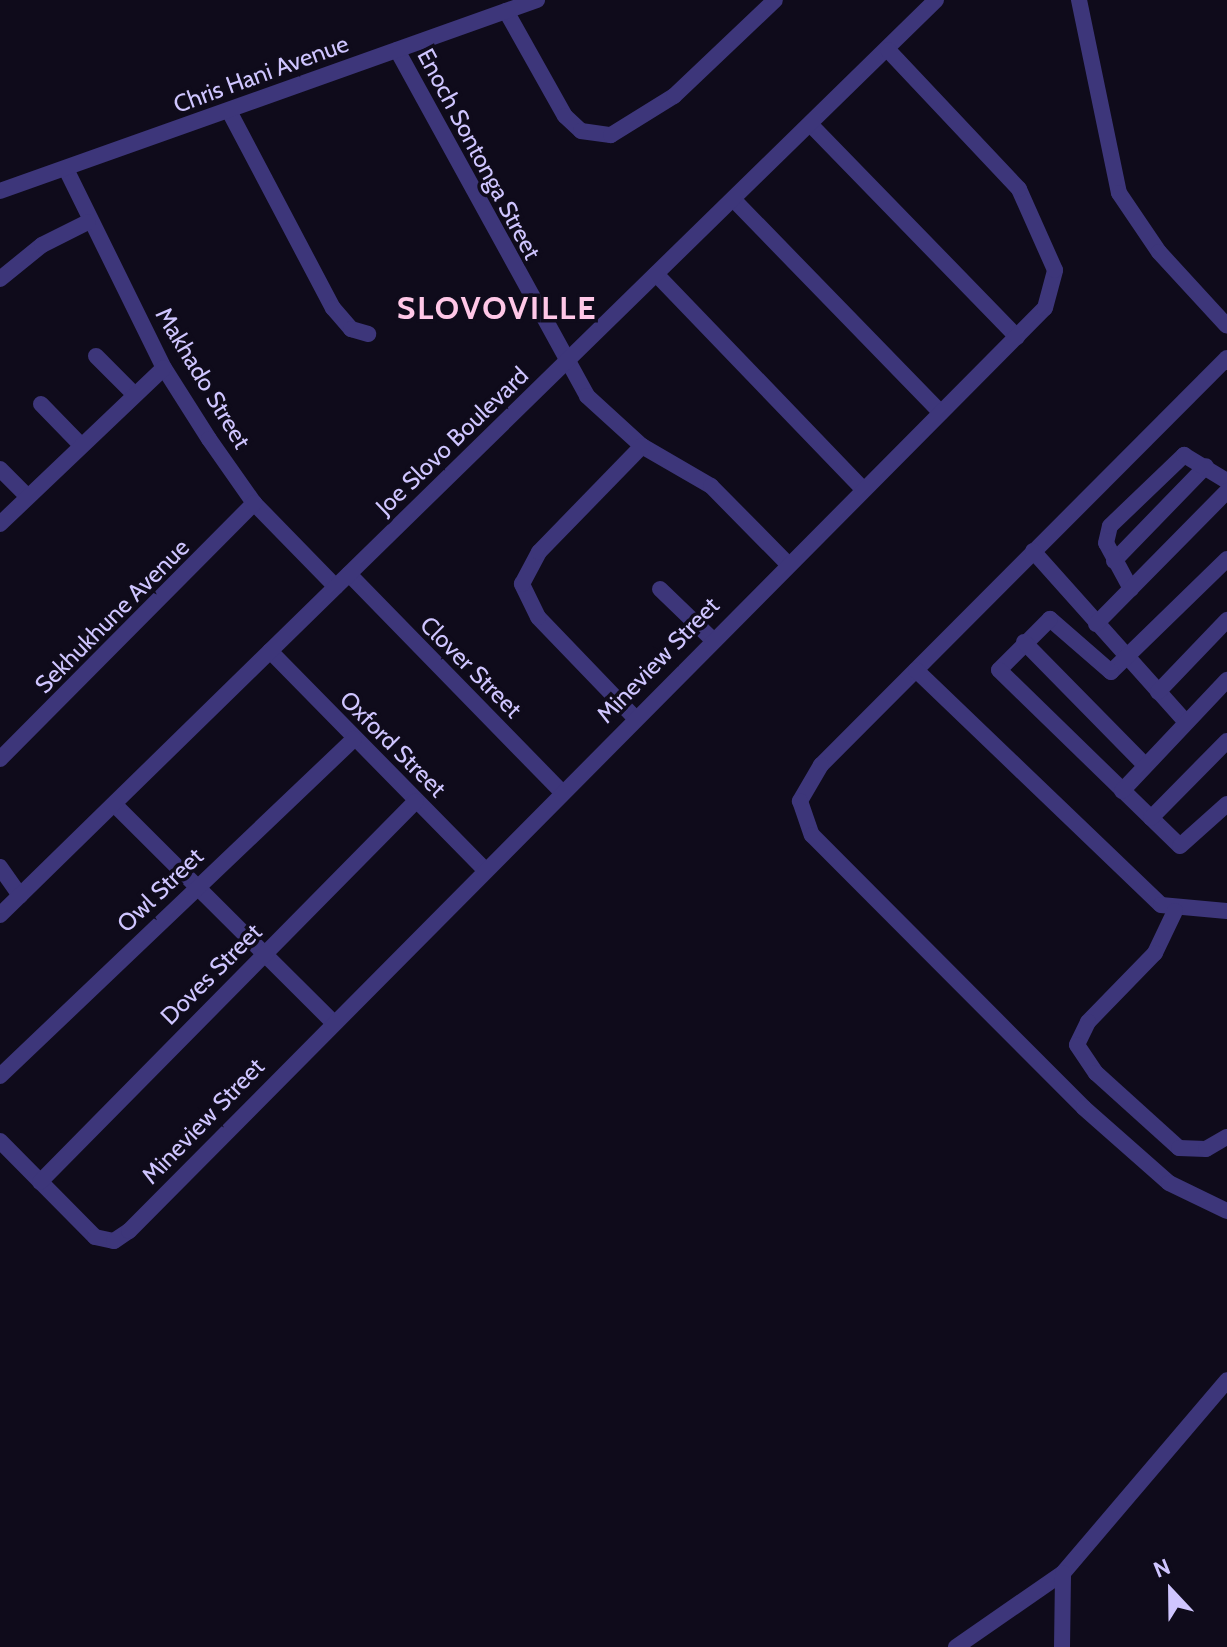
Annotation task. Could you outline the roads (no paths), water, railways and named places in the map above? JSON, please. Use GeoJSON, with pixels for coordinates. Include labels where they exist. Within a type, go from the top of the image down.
{"type":"FeatureCollection","features":[{"type":"Feature","properties":{"kind":"street","name":"Chris Hani Avenue"},"geometry":{"type":"LineString","coordinates":[[0,191],[537,0]]}},
{"type":"Feature","properties":{"kind":"street"},"geometry":{"type":"LineString","coordinates":[[506,11],[555,101],[581,131],[611,135],[644,119],[775,0]]}},
{"type":"Feature","properties":{"kind":"street","name":"Joe Slovo Boulevard"},"geometry":{"type":"LineString","coordinates":[[0,915],[936,0]]}},
{"type":"Feature","properties":{"kind":"street"},"geometry":{"type":"LineString","coordinates":[[1079,0],[1119,193],[1159,252],[1227,326]]}},
{"type":"Feature","properties":{"kind":"street","name":"Enoch Sontonga Street"},"geometry":{"type":"LineString","coordinates":[[397,50],[566,363],[587,396],[642,446],[686,465],[788,564]]}},
{"type":"Feature","properties":{"kind":"street","name":"Mineview Street"},"geometry":{"type":"LineString","coordinates":[[40,1182],[76,1219],[106,1241],[129,1231],[331,1020],[1017,337],[1051,297],[1055,270],[1047,244],[998,161],[888,50]]}},
{"type":"Feature","properties":{"kind":"street"},"geometry":{"type":"LineString","coordinates":[[229,111],[333,308],[351,329],[368,334]]}},
{"type":"Feature","properties":{"kind":"street"},"geometry":{"type":"LineString","coordinates":[[810,124],[1017,337]]}},
{"type":"Feature","properties":{"kind":"street","name":"Makhado Street"},"geometry":{"type":"LineString","coordinates":[[66,169],[88,222],[164,368],[254,503],[336,587]]}},
{"type":"Feature","properties":{"kind":"street"},"geometry":{"type":"LineString","coordinates":[[733,199],[941,413]]}},
{"type":"Feature","properties":{"kind":"street"},"geometry":{"type":"LineString","coordinates":[[0,279],[42,245],[88,222]]}},
{"type":"Feature","properties":{"kind":"street"},"geometry":{"type":"LineString","coordinates":[[656,274],[863,489]]}},
{"type":"Feature","properties":{"kind":"street"},"geometry":{"type":"LineString","coordinates":[[96,356],[132,392]]}},
{"type":"Feature","properties":{"kind":"street"},"geometry":{"type":"LineString","coordinates":[[1227,358],[808,781],[800,801],[807,826],[1143,1163],[1196,1200],[1227,1211]]}},
{"type":"Feature","properties":{"kind":"street"},"geometry":{"type":"LineString","coordinates":[[0,524],[78,442],[132,392],[164,368]]}},
{"type":"Feature","properties":{"kind":"street"},"geometry":{"type":"LineString","coordinates":[[41,404],[78,442]]}},
{"type":"Feature","properties":{"kind":"street"},"geometry":{"type":"LineString","coordinates":[[636,719],[538,617],[522,584],[539,552],[642,446]]}},
{"type":"Feature","properties":{"kind":"street"},"geometry":{"type":"LineString","coordinates":[[1131,589],[1106,543],[1110,526],[1184,455],[1227,481]]}},
{"type":"Feature","properties":{"kind":"street"},"geometry":{"type":"LineString","coordinates":[[1114,561],[1206,466]]}},
{"type":"Feature","properties":{"kind":"street"},"geometry":{"type":"LineString","coordinates":[[0,469],[26,495]]}},
{"type":"Feature","properties":{"kind":"street"},"geometry":{"type":"LineString","coordinates":[[1096,624],[1227,491]]}},
{"type":"Feature","properties":{"kind":"street","name":"Sekhukhune Avenue"},"geometry":{"type":"LineString","coordinates":[[0,759],[254,503]]}},
{"type":"Feature","properties":{"kind":"street"},"geometry":{"type":"LineString","coordinates":[[1033,551],[1186,722]]}},
{"type":"Feature","properties":{"kind":"street"},"geometry":{"type":"LineString","coordinates":[[1227,559],[1109,672],[1050,619],[1002,662],[1003,676],[1184,846],[1227,804]]}},
{"type":"Feature","properties":{"kind":"street","name":"Clover Street"},"geometry":{"type":"LineString","coordinates":[[349,574],[562,792]]}},
{"type":"Feature","properties":{"kind":"street"},"geometry":{"type":"LineString","coordinates":[[660,589],[712,639]]}},
{"type":"Feature","properties":{"kind":"street"},"geometry":{"type":"LineString","coordinates":[[1158,692],[1227,620]]}},
{"type":"Feature","properties":{"kind":"street"},"geometry":{"type":"LineString","coordinates":[[1024,642],[1145,765]]}},
{"type":"Feature","properties":{"kind":"street","name":"Oxford Street"},"geometry":{"type":"LineString","coordinates":[[270,651],[484,869]]}},
{"type":"Feature","properties":{"kind":"street"},"geometry":{"type":"LineString","coordinates":[[916,670],[1116,867],[1175,911],[1227,911]]}},
{"type":"Feature","properties":{"kind":"street"},"geometry":{"type":"LineString","coordinates":[[1122,791],[1227,680]]}},
{"type":"Feature","properties":{"kind":"street","name":"Owl Street"},"geometry":{"type":"LineString","coordinates":[[0,1076],[354,739]]}},
{"type":"Feature","properties":{"kind":"street"},"geometry":{"type":"LineString","coordinates":[[1151,818],[1227,741]]}},
{"type":"Feature","properties":{"kind":"street","name":"Doves Street"},"geometry":{"type":"LineString","coordinates":[[40,1182],[416,801]]}},
{"type":"Feature","properties":{"kind":"street"},"geometry":{"type":"LineString","coordinates":[[115,805],[331,1020]]}},
{"type":"Feature","properties":{"kind":"street"},"geometry":{"type":"LineString","coordinates":[[0,867],[20,896]]}},
{"type":"Feature","properties":{"kind":"street"},"geometry":{"type":"LineString","coordinates":[[1175,911],[1155,953],[1088,1022],[1077,1045],[1096,1073],[1179,1148],[1206,1149],[1227,1137]]}},
{"type":"Feature","properties":{"kind":"street"},"geometry":{"type":"LineString","coordinates":[[0,1141],[40,1182]]}},
{"type":"Feature","properties":{"kind":"street"},"geometry":{"type":"LineString","coordinates":[[956,1647],[1063,1573],[1227,1380]]}},
{"type":"Feature","properties":{"kind":"street"},"geometry":{"type":"LineString","coordinates":[[1062,1647],[1063,1573]]}},
{"type":"Feature","properties":{"kind":"district","name":"SLOVOVILLE"},"geometry":{"type":"Point","coordinates":[497,308]}}]}
